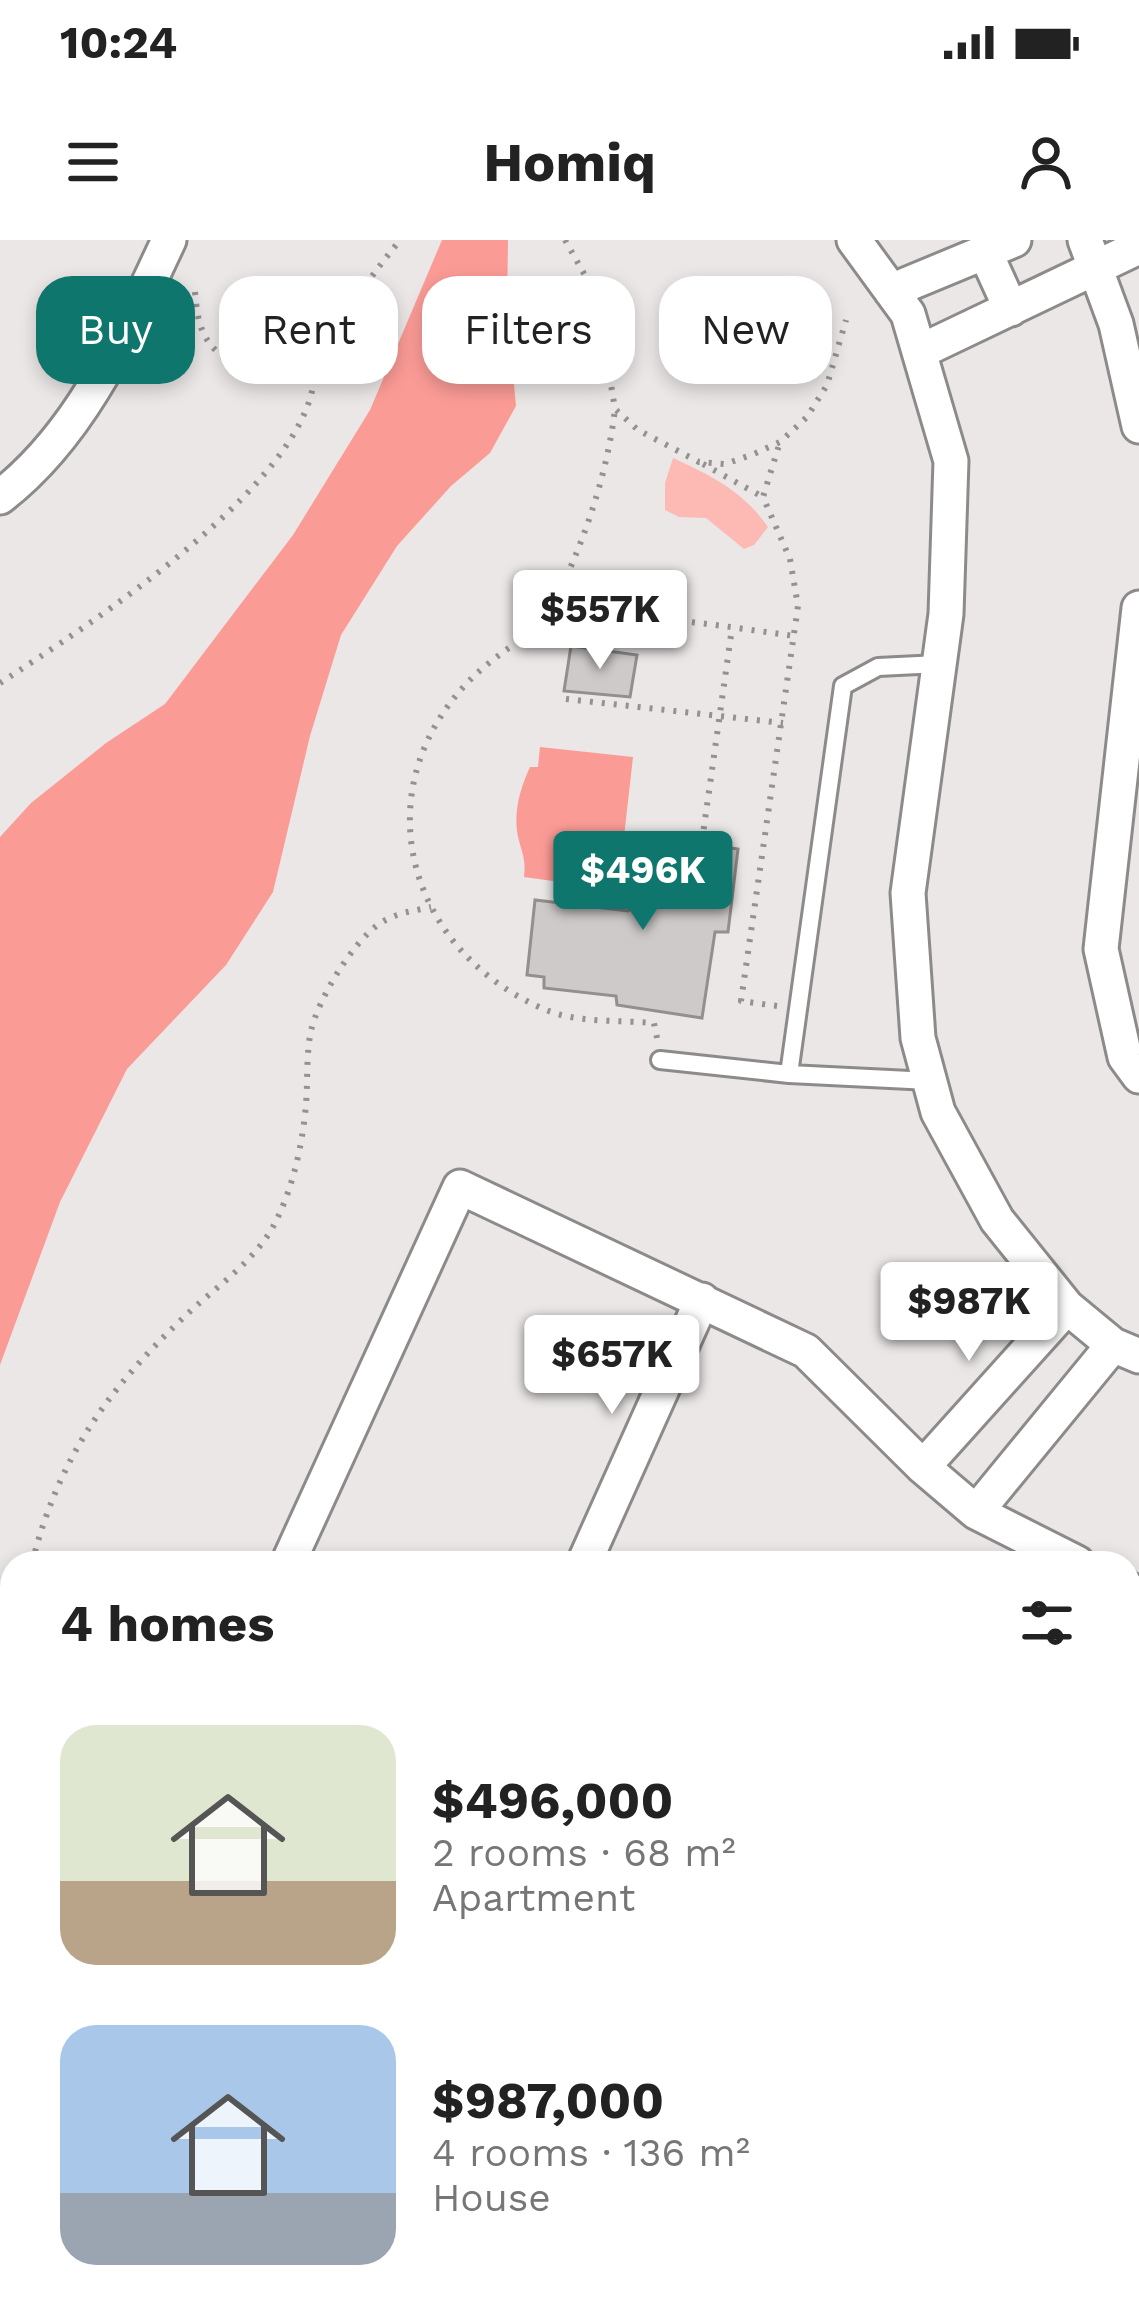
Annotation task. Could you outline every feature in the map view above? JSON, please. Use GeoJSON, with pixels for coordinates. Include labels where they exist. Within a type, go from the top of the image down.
{"type":"FeatureCollection","features":[{"type":"Feature","properties":{"kind":"street"},"geometry":{"type":"LineString","coordinates":[[0,496],[73,420],[116,352],[170,240]]}},
{"type":"Feature","properties":{"kind":"street"},"geometry":{"type":"LineString","coordinates":[[854,240],[908,314],[951,461],[946,614],[908,893],[918,1039],[938,1112],[997,1220],[1067,1307],[1126,1350],[976,1512]]}},
{"type":"Feature","properties":{"kind":"street"},"geometry":{"type":"LineString","coordinates":[[892,291],[1000,246],[1011,309]]}},
{"type":"Feature","properties":{"kind":"street"},"geometry":{"type":"LineString","coordinates":[[919,352],[1011,309],[1090,254],[1139,247]]}},
{"type":"Feature","properties":{"kind":"street"},"geometry":{"type":"LineString","coordinates":[[1090,254],[1116,324],[1139,426]]}},
{"type":"Feature","properties":{"kind":"street"},"geometry":{"type":"LineString","coordinates":[[1139,608],[1127,837],[1101,949],[1125,1057],[1139,1076]]}},
{"type":"Feature","properties":{"kind":"street"},"geometry":{"type":"LineString","coordinates":[[293,1551],[460,1187],[806,1351],[923,1467],[976,1512],[1053,1551]]}},
{"type":"Feature","properties":{"kind":"street"},"geometry":{"type":"LineString","coordinates":[[600,1551],[702,1300]]}},
{"type":"Feature","properties":{"kind":"street"},"geometry":{"type":"LineString","coordinates":[[923,1467],[1067,1307]]}},
{"type":"Feature","properties":{"kind":"lane"},"geometry":{"type":"LineString","coordinates":[[789,1074],[843,686],[878,667],[939,664]]}},
{"type":"Feature","properties":{"kind":"lane"},"geometry":{"type":"LineString","coordinates":[[660,1060],[789,1074],[930,1081]]}},
{"type":"Feature","properties":{"kind":"path"},"geometry":{"type":"LineString","coordinates":[[371,276],[400,240]]}},
{"type":"Feature","properties":{"kind":"path"},"geometry":{"type":"LineString","coordinates":[[538,633],[561,592],[609,456],[615,409],[591,286],[565,240]]}},
{"type":"Feature","properties":{"kind":"path"},"geometry":{"type":"LineString","coordinates":[[195,292],[198,328],[219,352]]}},
{"type":"Feature","properties":{"kind":"path"},"geometry":{"type":"LineString","coordinates":[[698,461],[725,464],[780,442],[808,417],[827,385],[846,320]]}},
{"type":"Feature","properties":{"kind":"path"},"geometry":{"type":"LineString","coordinates":[[0,683],[111,608],[201,537],[279,458],[316,384]]}},
{"type":"Feature","properties":{"kind":"path"},"geometry":{"type":"LineString","coordinates":[[615,409],[638,430],[763,497],[790,559],[799,607],[741,1001],[797,1009]]}},
{"type":"Feature","properties":{"kind":"path"},"geometry":{"type":"LineString","coordinates":[[763,497],[780,442]]}},
{"type":"Feature","properties":{"kind":"path"},"geometry":{"type":"LineString","coordinates":[[660,1060],[654,1023],[550,1012],[521,998],[461,951],[438,924],[409,839],[419,762],[457,693],[516,643],[557,625],[659,619],[795,636]]}},
{"type":"Feature","properties":{"kind":"path"},"geometry":{"type":"LineString","coordinates":[[702,841],[732,628]]}},
{"type":"Feature","properties":{"kind":"path"},"geometry":{"type":"LineString","coordinates":[[566,699],[782,723]]}},
{"type":"Feature","properties":{"kind":"path"},"geometry":{"type":"LineString","coordinates":[[35,1551],[65,1464],[93,1422],[137,1365],[259,1248],[277,1220],[300,1142],[311,1027],[348,958],[376,926],[398,914],[431,908]]}},
{"type":"Feature","properties":{"kind":"shaded area"},"geometry":{"type":"Polygon","coordinates":[[[442,240],[508,240],[507,276],[427,276],[442,240]]]}},
{"type":"Feature","properties":{"kind":"shaded area"},"geometry":{"type":"Polygon","coordinates":[[[422,287],[422,384],[514,384],[516,406],[490,453],[451,486],[397,546],[341,635],[310,736],[273,892],[226,965],[127,1069],[60,1202],[0,1365],[0,837],[31,803],[106,743],[165,704],[293,535],[381,384],[398,384],[398,344],[422,287]]]}},
{"type":"Feature","properties":{"kind":"shaded area"},"geometry":{"type":"Polygon","coordinates":[[[673,458],[726,486],[758,514],[768,527],[754,545],[744,549],[706,518],[679,517],[665,510],[665,483],[673,458]]]}},
{"type":"Feature","properties":{"kind":"shaded area"},"geometry":{"type":"Polygon","coordinates":[[[540,747],[633,757],[618,890],[524,877],[517,810],[530,767],[538,767],[540,747]]]}},
{"type":"Feature","properties":{"kind":"building"},"geometry":{"type":"Polygon","coordinates":[[[571,646],[637,655],[630,697],[564,691],[571,646]]]}},
{"type":"Feature","properties":{"kind":"building"},"geometry":{"type":"Polygon","coordinates":[[[648,835],[738,849],[728,932],[715,932],[702,1018],[617,1005],[616,996],[544,988],[544,977],[527,975],[535,900],[628,911],[634,907],[648,835]]]}}]}
